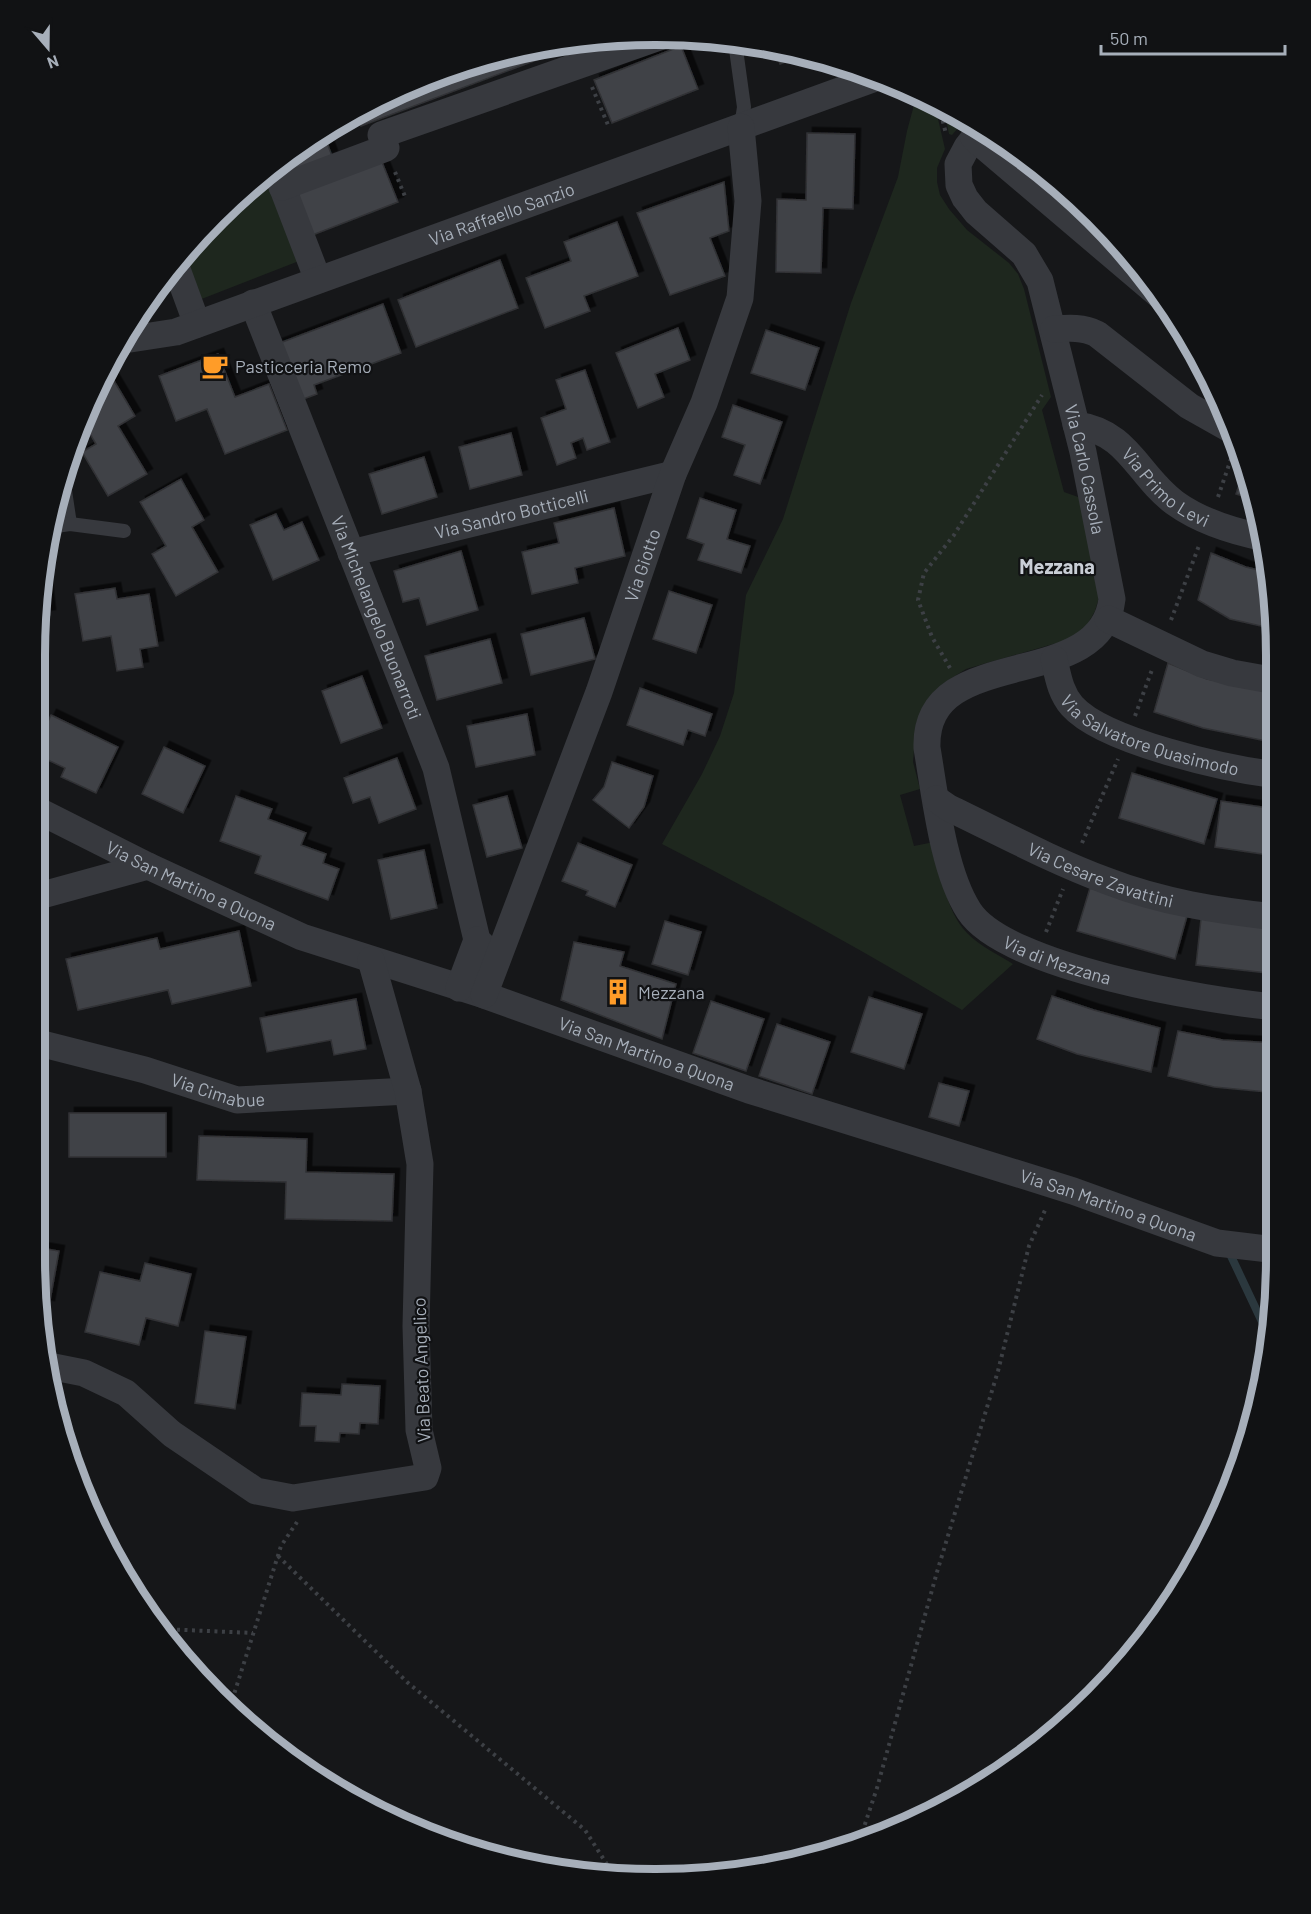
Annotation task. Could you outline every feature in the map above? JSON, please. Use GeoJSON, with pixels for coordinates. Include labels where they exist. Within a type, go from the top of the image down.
{"type":"FeatureCollection","features":[{"type":"Feature","properties":{"kind":"street"},"geometry":{"type":"LineString","coordinates":[[318,280],[278,178],[386,148],[381,135],[635,46]]}},
{"type":"Feature","properties":{"kind":"street","name":"Via Raffaello Sanzio"},"geometry":{"type":"LineString","coordinates":[[134,338],[176,332],[865,82]]}},
{"type":"Feature","properties":{"kind":"street","name":"Via Giotto"},"geometry":{"type":"LineString","coordinates":[[483,979],[599,692],[673,474],[704,403],[740,298],[748,201],[741,127]]}},
{"type":"Feature","properties":{"kind":"street","name":"Via Carlo Cassola"},"geometry":{"type":"LineString","coordinates":[[976,136],[958,164],[961,190],[976,212],[1015,244],[1030,262],[1044,292],[1076,425],[1112,593],[1112,605],[1108,619]]}},
{"type":"Feature","properties":{"kind":"street","name":"Via Carlo Cassola"},"geometry":{"type":"LineString","coordinates":[[994,147],[1122,263]]}},
{"type":"Feature","properties":{"kind":"street"},"geometry":{"type":"LineString","coordinates":[[179,275],[197,324]]}},
{"type":"Feature","properties":{"kind":"street","name":"Via Michelangelo Buonarroti"},"geometry":{"type":"LineString","coordinates":[[253,303],[436,768],[477,940]]}},
{"type":"Feature","properties":{"kind":"street"},"geometry":{"type":"LineString","coordinates":[[1054,329],[1090,330],[1190,406],[1221,424]]}},
{"type":"Feature","properties":{"kind":"street","name":"Via Primo Levi"},"geometry":{"type":"LineString","coordinates":[[1076,425],[1093,428],[1109,435],[1124,448],[1167,496],[1184,508],[1208,520],[1254,534]]}},
{"type":"Feature","properties":{"kind":"street","name":"Via Sandro Botticelli"},"geometry":{"type":"LineString","coordinates":[[351,553],[673,474]]}},
{"type":"Feature","properties":{"kind":"street"},"geometry":{"type":"LineString","coordinates":[[936,799],[927,748],[927,733],[931,719],[939,708],[955,693],[970,684],[1004,671],[1054,659],[1083,645],[1108,619],[1161,646],[1212,668],[1266,679]]}},
{"type":"Feature","properties":{"kind":"street","name":"Via Salvatore Quasimodo"},"geometry":{"type":"LineString","coordinates":[[1054,659],[1059,682],[1066,697],[1075,709],[1096,724],[1127,737],[1221,766],[1266,773]]}},
{"type":"Feature","properties":{"kind":"street","name":"Via Cesare Zavattini"},"geometry":{"type":"LineString","coordinates":[[936,799],[949,808],[1071,866],[1121,886],[1204,907],[1266,916]]}},
{"type":"Feature","properties":{"kind":"street","name":"Via di Mezzana"},"geometry":{"type":"LineString","coordinates":[[936,799],[949,861],[962,897],[975,919],[992,934],[1038,955],[1104,975],[1193,996],[1266,1006]]}},
{"type":"Feature","properties":{"kind":"street","name":"Via San Martino a Quona"},"geometry":{"type":"LineString","coordinates":[[45,814],[148,866],[302,937],[371,960],[483,979],[749,1090],[1057,1186],[1217,1243],[1266,1249]]}},
{"type":"Feature","properties":{"kind":"street"},"geometry":{"type":"LineString","coordinates":[[45,894],[148,866]]}},
{"type":"Feature","properties":{"kind":"street"},"geometry":{"type":"LineString","coordinates":[[477,940],[483,979]]}},
{"type":"Feature","properties":{"kind":"street"},"geometry":{"type":"LineString","coordinates":[[477,940],[483,979]]}},
{"type":"Feature","properties":{"kind":"street","name":"Via Beato Angelico"},"geometry":{"type":"LineString","coordinates":[[55,1367],[84,1373],[126,1393],[172,1434],[256,1491],[294,1498],[425,1477],[428,1468],[419,1430],[417,1350],[420,1164],[408,1091],[371,960]]}},
{"type":"Feature","properties":{"kind":"street","name":"Via Cimabue"},"geometry":{"type":"LineString","coordinates":[[45,1045],[145,1070],[237,1100],[408,1091]]}},
{"type":"Feature","properties":{"kind":"lane"},"geometry":{"type":"LineString","coordinates":[[736,50],[744,107],[741,127]]}},
{"type":"Feature","properties":{"kind":"lane"},"geometry":{"type":"LineString","coordinates":[[66,497],[70,524]]}},
{"type":"Feature","properties":{"kind":"lane"},"geometry":{"type":"LineString","coordinates":[[59,526],[70,524],[124,531]]}},
{"type":"Feature","properties":{"kind":"path"},"geometry":{"type":"LineString","coordinates":[[583,64],[608,125]]}},
{"type":"Feature","properties":{"kind":"path"},"geometry":{"type":"LineString","coordinates":[[941,116],[946,138]]}},
{"type":"Feature","properties":{"kind":"path"},"geometry":{"type":"LineString","coordinates":[[954,675],[932,637],[918,600],[924,573],[954,535],[1044,391]]}},
{"type":"Feature","properties":{"kind":"path"},"geometry":{"type":"LineString","coordinates":[[1042,942],[1071,866],[1127,737],[1232,454]]}},
{"type":"Feature","properties":{"kind":"path"},"geometry":{"type":"LineString","coordinates":[[862,1833],[878,1788],[937,1572],[998,1371],[1029,1246],[1057,1186]]}},
{"type":"Feature","properties":{"kind":"path"},"geometry":{"type":"LineString","coordinates":[[233,1698],[281,1546],[317,1494]]}},
{"type":"Feature","properties":{"kind":"path"},"geometry":{"type":"LineString","coordinates":[[278,1556],[407,1682],[585,1830],[609,1867]]}},
{"type":"Feature","properties":{"kind":"path"},"geometry":{"type":"LineString","coordinates":[[171,1629],[253,1633]]}},
{"type":"Feature","properties":{"kind":"shaded area"},"geometry":{"type":"Polygon","coordinates":[[[915,103],[937,114],[945,149],[937,168],[940,195],[967,230],[1009,263],[1018,274],[1024,289],[1051,397],[1042,410],[1064,492],[1081,498],[1100,594],[1095,611],[1087,625],[1074,638],[966,669],[944,683],[924,706],[916,724],[913,762],[920,789],[900,795],[914,846],[934,842],[945,890],[960,924],[977,942],[1013,964],[962,1010],[814,924],[662,844],[702,774],[720,736],[734,693],[746,595],[783,519],[851,303],[898,177],[915,103]]]}},
{"type":"Feature","properties":{"kind":"shaded area"},"geometry":{"type":"Polygon","coordinates":[[[946,119],[960,126],[952,135],[949,134],[946,119]]]}},
{"type":"Feature","properties":{"kind":"shaded area"},"geometry":{"type":"Polygon","coordinates":[[[270,183],[299,261],[199,300],[187,265],[224,224],[270,183]]]}},
{"type":"Feature","properties":{"kind":"building"},"geometry":{"type":"Polygon","coordinates":[[[681,46],[698,89],[612,123],[594,80],[681,46]]]}},
{"type":"Feature","properties":{"kind":"building"},"geometry":{"type":"Polygon","coordinates":[[[552,54],[361,126],[360,122],[385,108],[459,77],[552,54]]]}},
{"type":"Feature","properties":{"kind":"building"},"geometry":{"type":"Polygon","coordinates":[[[778,58],[790,60],[780,64],[778,58]]]}},
{"type":"Feature","properties":{"kind":"building"},"geometry":{"type":"Polygon","coordinates":[[[807,133],[855,134],[853,209],[823,208],[821,273],[776,272],[777,199],[806,200],[807,133]]]}},
{"type":"Feature","properties":{"kind":"building"},"geometry":{"type":"Polygon","coordinates":[[[327,141],[332,156],[287,172],[286,170],[327,141]]]}},
{"type":"Feature","properties":{"kind":"building"},"geometry":{"type":"Polygon","coordinates":[[[380,157],[398,202],[310,236],[292,191],[380,157]]]}},
{"type":"Feature","properties":{"kind":"building"},"geometry":{"type":"Polygon","coordinates":[[[724,182],[729,231],[710,238],[725,276],[670,295],[637,213],[724,182]]]}},
{"type":"Feature","properties":{"kind":"building"},"geometry":{"type":"Polygon","coordinates":[[[617,222],[638,276],[584,296],[590,311],[545,328],[526,278],[571,261],[564,242],[617,222]]]}},
{"type":"Feature","properties":{"kind":"building"},"geometry":{"type":"Polygon","coordinates":[[[500,260],[518,308],[416,347],[398,300],[500,260]]]}},
{"type":"Feature","properties":{"kind":"building"},"geometry":{"type":"Polygon","coordinates":[[[383,304],[401,353],[314,385],[317,394],[298,401],[277,344],[383,304]]]}},
{"type":"Feature","properties":{"kind":"building"},"geometry":{"type":"Polygon","coordinates":[[[678,328],[690,360],[655,374],[664,397],[638,408],[616,353],[678,328]]]}},
{"type":"Feature","properties":{"kind":"building"},"geometry":{"type":"Polygon","coordinates":[[[766,330],[819,348],[805,390],[751,373],[766,330]]]}},
{"type":"Feature","properties":{"kind":"building"},"geometry":{"type":"Polygon","coordinates":[[[218,354],[235,397],[269,384],[287,430],[225,454],[207,409],[176,421],[159,376],[218,354]]]}},
{"type":"Feature","properties":{"kind":"building"},"geometry":{"type":"Polygon","coordinates":[[[585,370],[610,442],[587,450],[583,438],[571,443],[576,458],[557,465],[541,418],[566,409],[556,380],[585,370]]]}},
{"type":"Feature","properties":{"kind":"building"},"geometry":{"type":"Polygon","coordinates":[[[112,377],[135,416],[118,426],[147,474],[108,496],[82,452],[96,444],[88,430],[112,377]]]}},
{"type":"Feature","properties":{"kind":"building"},"geometry":{"type":"Polygon","coordinates":[[[733,405],[782,422],[760,484],[734,475],[745,445],[722,437],[733,405]]]}},
{"type":"Feature","properties":{"kind":"building"},"geometry":{"type":"Polygon","coordinates":[[[511,433],[522,475],[470,489],[459,447],[511,433]]]}},
{"type":"Feature","properties":{"kind":"building"},"geometry":{"type":"Polygon","coordinates":[[[424,457],[437,497],[382,514],[369,474],[424,457]]]}},
{"type":"Feature","properties":{"kind":"building"},"geometry":{"type":"Polygon","coordinates":[[[181,479],[204,520],[192,527],[218,572],[176,596],[152,554],[166,546],[140,502],[181,479]]]}},
{"type":"Feature","properties":{"kind":"building"},"geometry":{"type":"Polygon","coordinates":[[[1240,481],[1245,497],[1236,494],[1240,481]]]}},
{"type":"Feature","properties":{"kind":"building"},"geometry":{"type":"Polygon","coordinates":[[[700,498],[736,510],[727,539],[750,546],[741,573],[698,560],[704,544],[687,538],[700,498]]]}},
{"type":"Feature","properties":{"kind":"building"},"geometry":{"type":"Polygon","coordinates":[[[614,508],[625,556],[575,568],[578,583],[532,594],[522,552],[559,543],[554,523],[614,508]]]}},
{"type":"Feature","properties":{"kind":"building"},"geometry":{"type":"Polygon","coordinates":[[[276,514],[284,530],[302,522],[319,560],[273,580],[250,525],[276,514]]]}},
{"type":"Feature","properties":{"kind":"building"},"geometry":{"type":"Polygon","coordinates":[[[461,551],[478,610],[427,625],[419,598],[403,602],[394,571],[461,551]]]}},
{"type":"Feature","properties":{"kind":"building"},"geometry":{"type":"Polygon","coordinates":[[[1211,553],[1260,570],[1265,627],[1230,619],[1198,600],[1211,553]]]}},
{"type":"Feature","properties":{"kind":"building"},"geometry":{"type":"Polygon","coordinates":[[[115,588],[117,599],[149,594],[158,646],[140,649],[143,667],[117,671],[111,636],[83,641],[75,594],[115,588]]]}},
{"type":"Feature","properties":{"kind":"building"},"geometry":{"type":"Polygon","coordinates":[[[669,591],[712,605],[696,653],[653,639],[669,591]]]}},
{"type":"Feature","properties":{"kind":"building"},"geometry":{"type":"Polygon","coordinates":[[[48,596],[50,615],[46,616],[48,596]]]}},
{"type":"Feature","properties":{"kind":"building"},"geometry":{"type":"Polygon","coordinates":[[[584,618],[595,659],[531,675],[521,634],[584,618]]]}},
{"type":"Feature","properties":{"kind":"building"},"geometry":{"type":"Polygon","coordinates":[[[490,639],[502,683],[437,700],[425,656],[490,639]]]}},
{"type":"Feature","properties":{"kind":"building"},"geometry":{"type":"Polygon","coordinates":[[[1168,663],[1207,679],[1266,689],[1266,741],[1203,728],[1154,712],[1168,663]]]}},
{"type":"Feature","properties":{"kind":"building"},"geometry":{"type":"Polygon","coordinates":[[[362,676],[382,728],[341,743],[322,691],[362,676]]]}},
{"type":"Feature","properties":{"kind":"building"},"geometry":{"type":"Polygon","coordinates":[[[640,688],[712,714],[705,736],[688,730],[683,745],[627,725],[640,688]]]}},
{"type":"Feature","properties":{"kind":"building"},"geometry":{"type":"Polygon","coordinates":[[[527,714],[535,755],[476,767],[467,726],[527,714]]]}},
{"type":"Feature","properties":{"kind":"building"},"geometry":{"type":"Polygon","coordinates":[[[51,715],[118,747],[96,793],[61,777],[65,768],[45,759],[45,728],[51,715]]]}},
{"type":"Feature","properties":{"kind":"building"},"geometry":{"type":"Polygon","coordinates":[[[164,747],[205,766],[183,813],[142,794],[164,747]]]}},
{"type":"Feature","properties":{"kind":"building"},"geometry":{"type":"Polygon","coordinates":[[[397,758],[416,809],[379,823],[370,797],[353,803],[344,778],[397,758]]]}},
{"type":"Feature","properties":{"kind":"building"},"geometry":{"type":"Polygon","coordinates":[[[612,762],[653,776],[644,807],[629,828],[593,800],[604,787],[612,762]]]}},
{"type":"Feature","properties":{"kind":"building"},"geometry":{"type":"Polygon","coordinates":[[[1132,773],[1217,799],[1204,844],[1119,818],[1132,773]]]}},
{"type":"Feature","properties":{"kind":"building"},"geometry":{"type":"Polygon","coordinates":[[[236,796],[272,809],[268,819],[306,833],[301,845],[326,854],[323,863],[339,869],[328,900],[255,873],[261,856],[220,841],[236,796]]]}},
{"type":"Feature","properties":{"kind":"building"},"geometry":{"type":"Polygon","coordinates":[[[507,796],[522,848],[487,857],[473,805],[507,796]]]}},
{"type":"Feature","properties":{"kind":"building"},"geometry":{"type":"Polygon","coordinates":[[[1221,801],[1266,808],[1266,855],[1215,847],[1221,801]]]}},
{"type":"Feature","properties":{"kind":"building"},"geometry":{"type":"Polygon","coordinates":[[[578,843],[632,865],[615,907],[586,895],[588,891],[562,881],[578,843]]]}},
{"type":"Feature","properties":{"kind":"building"},"geometry":{"type":"Polygon","coordinates":[[[424,850],[437,908],[391,919],[378,860],[424,850]]]}},
{"type":"Feature","properties":{"kind":"building"},"geometry":{"type":"Polygon","coordinates":[[[1090,888],[1187,916],[1175,959],[1077,931],[1090,888]]]}},
{"type":"Feature","properties":{"kind":"building"},"geometry":{"type":"Polygon","coordinates":[[[1201,919],[1266,927],[1266,973],[1196,965],[1201,919]]]}},
{"type":"Feature","properties":{"kind":"building"},"geometry":{"type":"Polygon","coordinates":[[[665,921],[701,932],[688,975],[652,964],[665,921]]]}},
{"type":"Feature","properties":{"kind":"building"},"geometry":{"type":"Polygon","coordinates":[[[239,931],[251,986],[172,1004],[168,990],[78,1010],[66,959],[157,938],[160,949],[239,931]]]}},
{"type":"Feature","properties":{"kind":"building","name":"Mezzana"},"geometry":{"type":"Polygon","coordinates":[[[574,942],[624,952],[620,966],[676,984],[662,1039],[561,1000],[574,942]]]}},
{"type":"Feature","properties":{"kind":"building"},"geometry":{"type":"Polygon","coordinates":[[[1052,996],[1160,1028],[1151,1072],[1077,1054],[1037,1039],[1052,996]]]}},
{"type":"Feature","properties":{"kind":"building"},"geometry":{"type":"Polygon","coordinates":[[[869,997],[922,1014],[904,1069],[851,1052],[869,997]]]}},
{"type":"Feature","properties":{"kind":"building"},"geometry":{"type":"Polygon","coordinates":[[[356,999],[366,1049],[334,1055],[331,1040],[267,1052],[260,1018],[356,999]]]}},
{"type":"Feature","properties":{"kind":"building"},"geometry":{"type":"Polygon","coordinates":[[[711,1001],[764,1019],[746,1071],[693,1053],[711,1001]]]}},
{"type":"Feature","properties":{"kind":"building"},"geometry":{"type":"Polygon","coordinates":[[[777,1024],[830,1042],[812,1094],[759,1076],[777,1024]]]}},
{"type":"Feature","properties":{"kind":"building"},"geometry":{"type":"Polygon","coordinates":[[[1178,1031],[1223,1040],[1266,1042],[1266,1092],[1214,1087],[1168,1076],[1178,1031]]]}},
{"type":"Feature","properties":{"kind":"building"},"geometry":{"type":"Polygon","coordinates":[[[939,1083],[969,1091],[959,1126],[929,1117],[939,1083]]]}},
{"type":"Feature","properties":{"kind":"building"},"geometry":{"type":"Polygon","coordinates":[[[69,1113],[166,1113],[166,1157],[69,1157],[69,1113]]]}},
{"type":"Feature","properties":{"kind":"building"},"geometry":{"type":"Polygon","coordinates":[[[199,1136],[307,1139],[306,1172],[394,1174],[392,1221],[285,1219],[286,1182],[197,1180],[199,1136]]]}},
{"type":"Feature","properties":{"kind":"building"},"geometry":{"type":"Polygon","coordinates":[[[45,1249],[59,1251],[49,1306],[47,1305],[46,1298],[45,1249]]]}},
{"type":"Feature","properties":{"kind":"building"},"geometry":{"type":"Polygon","coordinates":[[[145,1263],[191,1274],[178,1326],[146,1318],[139,1345],[85,1332],[100,1272],[140,1281],[145,1263]]]}},
{"type":"Feature","properties":{"kind":"building"},"geometry":{"type":"Polygon","coordinates":[[[205,1331],[246,1337],[235,1409],[195,1403],[205,1331]]]}},
{"type":"Feature","properties":{"kind":"building"},"geometry":{"type":"Polygon","coordinates":[[[342,1384],[380,1386],[378,1424],[360,1423],[359,1434],[340,1433],[339,1442],[315,1441],[316,1426],[300,1426],[302,1393],[341,1395],[342,1384]]]}},
{"type":"Feature","properties":{"kind":"waterway"},"geometry":{"type":"LineString","coordinates":[[1231,1256],[1263,1323]]}},
{"type":"Feature","properties":{"kind":"place","name":"Pasticceria Remo"},"geometry":{"type":"Point","coordinates":[215,366]}},
{"type":"Feature","properties":{"kind":"place","name":"Mezzana"},"geometry":{"type":"Point","coordinates":[618,992]}},
{"type":"Feature","properties":{"kind":"district","name":"Mezzana"},"geometry":{"type":"Point","coordinates":[1057,566]}}]}
